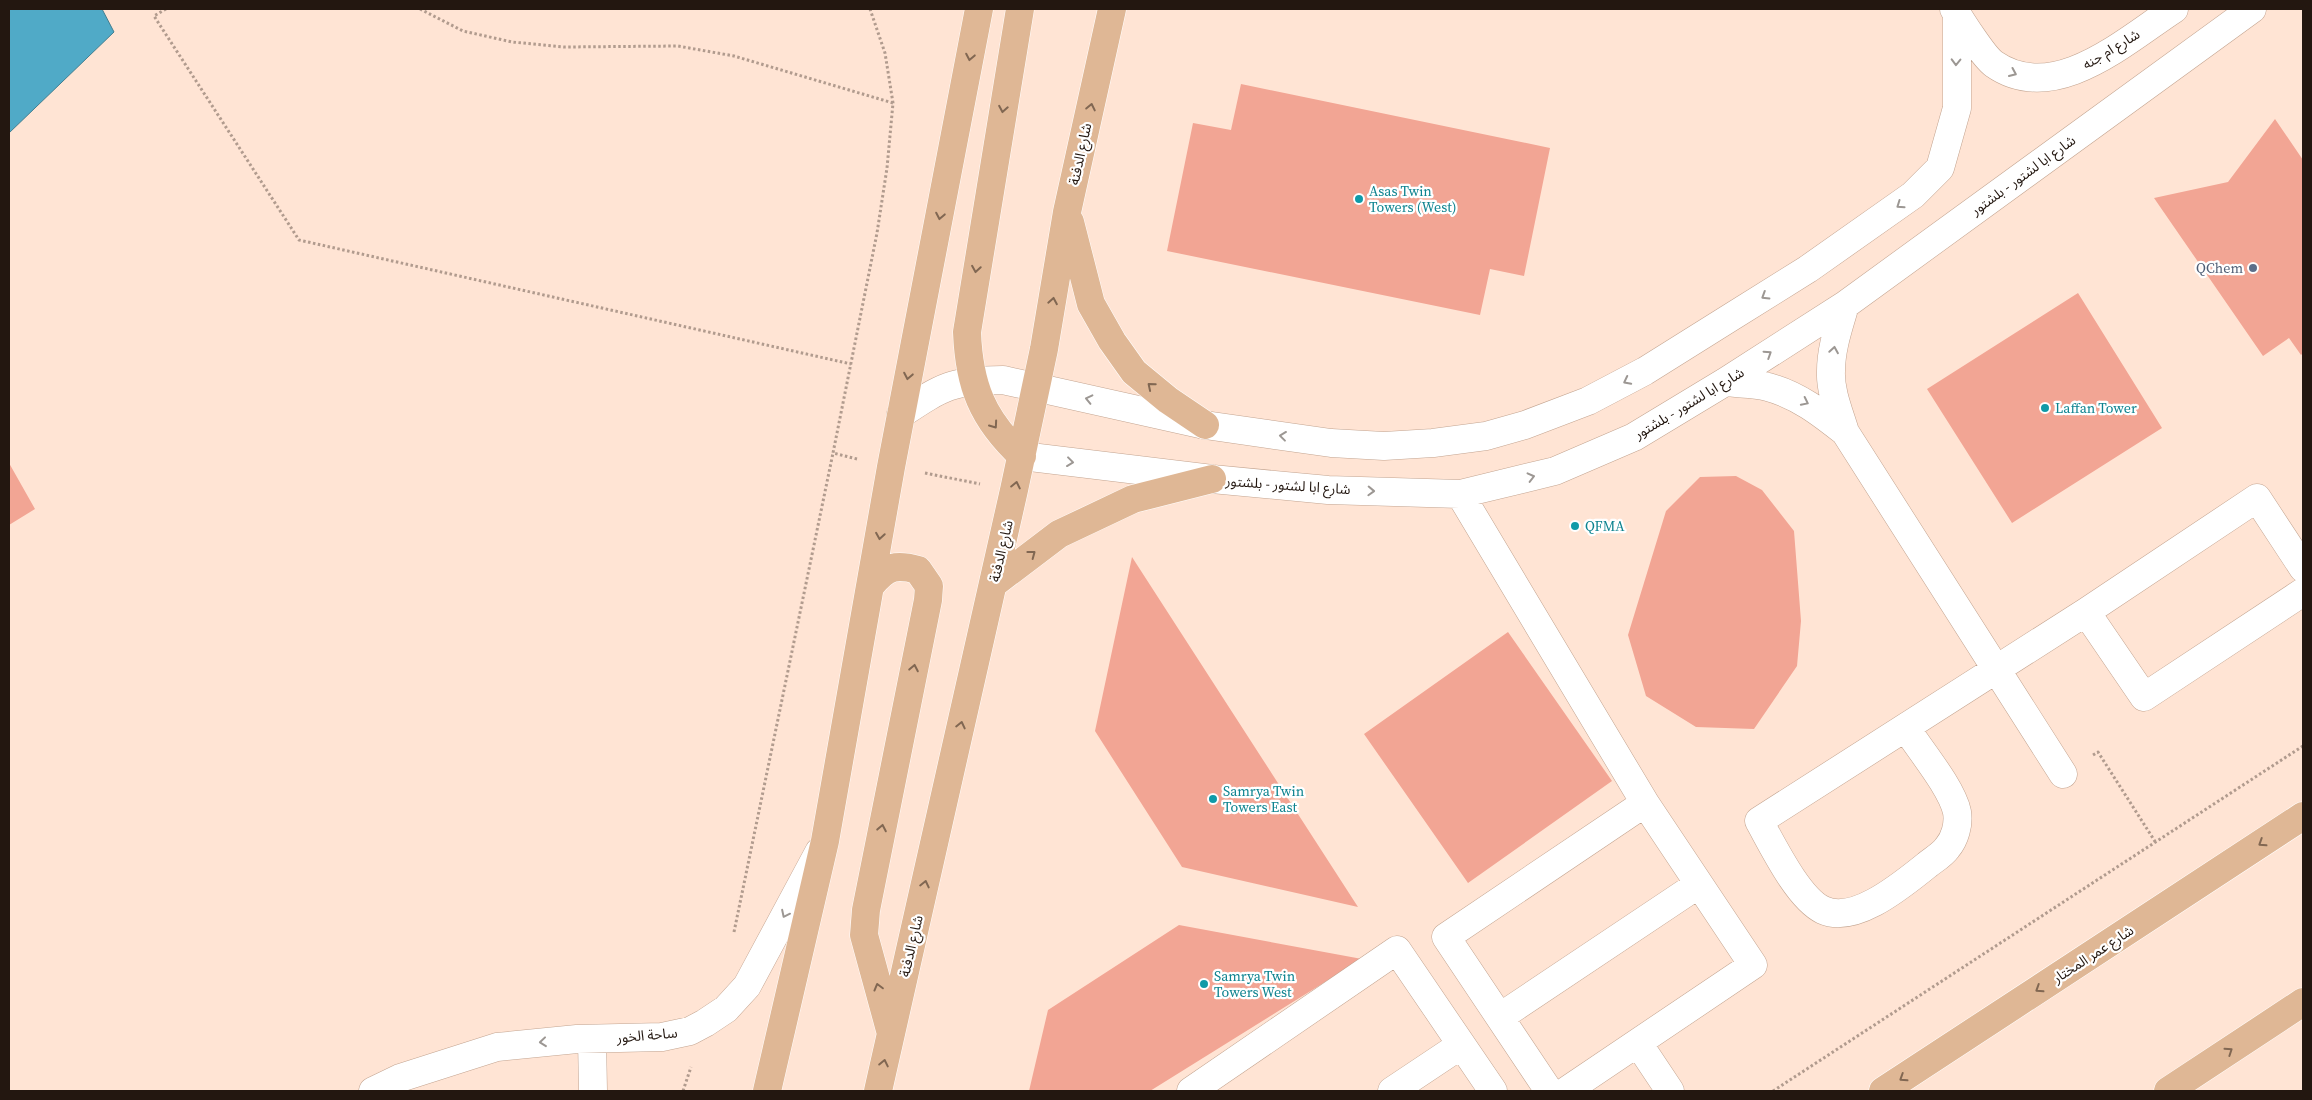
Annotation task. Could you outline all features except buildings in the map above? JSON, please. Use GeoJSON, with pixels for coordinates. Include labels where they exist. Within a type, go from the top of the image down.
{"type":"FeatureCollection","features":[{"type":"Feature","properties":{"kind":"main road"},"geometry":{"type":"LineString","coordinates":[[767,1091],[825,841],[872,584],[891,467],[979,9]]}},
{"type":"Feature","properties":{"kind":"main road"},"geometry":{"type":"LineString","coordinates":[[1020,9],[967,332],[968,358],[972,380],[979,400],[993,425],[1022,456]]}},
{"type":"Feature","properties":{"kind":"main road","name":"شارع الدفنة"},"geometry":{"type":"LineString","coordinates":[[878,1091],[1022,456],[1067,212],[1112,9]]}},
{"type":"Feature","properties":{"kind":"main road"},"geometry":{"type":"LineString","coordinates":[[1067,212],[1091,304],[1112,341],[1134,372],[1168,400],[1205,425]]}},
{"type":"Feature","properties":{"kind":"main road"},"geometry":{"type":"LineString","coordinates":[[993,584],[1058,534],[1133,499],[1212,479]]}},
{"type":"Feature","properties":{"kind":"main road"},"geometry":{"type":"LineString","coordinates":[[872,584],[882,573],[900,565],[918,570],[929,586],[928,600],[866,910],[864,935],[891,1034]]}},
{"type":"Feature","properties":{"kind":"main road","name":"شارع عمر المختار"},"geometry":{"type":"LineString","coordinates":[[1883,1091],[2303,816]]}},
{"type":"Feature","properties":{"kind":"main road"},"geometry":{"type":"LineString","coordinates":[[2180,1087],[2303,1002]]}},
{"type":"Feature","properties":{"kind":"street","name":"شارع ام جنه"},"geometry":{"type":"LineString","coordinates":[[1955,11],[1993,63],[2019,76],[2037,79],[2086,67],[2174,9]]}},
{"type":"Feature","properties":{"kind":"street","name":"شارع ابا لشتور - بلشتور"},"geometry":{"type":"LineString","coordinates":[[1022,456],[1212,479],[1328,490],[1460,494],[1555,471],[1634,437],[1725,382],[1845,305],[2252,9]]}},
{"type":"Feature","properties":{"kind":"street"},"geometry":{"type":"LineString","coordinates":[[901,414],[933,393],[950,385],[972,380],[1003,380],[1205,425],[1331,442],[1384,446],[1434,443],[1486,436],[1525,425],[1588,401],[1645,371],[1808,269],[1913,195],[1940,168],[1957,108],[1955,11]]}},
{"type":"Feature","properties":{"kind":"street"},"geometry":{"type":"LineString","coordinates":[[1845,305],[1836,338],[1831,371],[1834,394],[1846,432],[2063,774]]}},
{"type":"Feature","properties":{"kind":"street"},"geometry":{"type":"LineString","coordinates":[[1725,382],[1767,387],[1796,398],[1814,407],[1846,432]]}},
{"type":"Feature","properties":{"kind":"street"},"geometry":{"type":"LineString","coordinates":[[1460,494],[1645,803],[1753,965],[1566,1091]]}},
{"type":"Feature","properties":{"kind":"street"},"geometry":{"type":"LineString","coordinates":[[1906,728],[1951,795],[1957,813],[1956,831],[1947,848],[1887,894],[1862,908],[1843,913],[1823,910],[1803,895],[1759,821],[2086,612],[2257,498],[2303,568]]}},
{"type":"Feature","properties":{"kind":"street"},"geometry":{"type":"LineString","coordinates":[[2086,612],[2144,696],[2303,592]]}},
{"type":"Feature","properties":{"kind":"street"},"geometry":{"type":"LineString","coordinates":[[1549,1091],[1446,937],[1645,803]]}},
{"type":"Feature","properties":{"kind":"street","name":"ساحة الخور"},"geometry":{"type":"LineString","coordinates":[[373,1091],[400,1078],[497,1047],[592,1039],[662,1037],[690,1031],[706,1023],[726,1009],[746,986],[825,841]]}},
{"type":"Feature","properties":{"kind":"street"},"geometry":{"type":"LineString","coordinates":[[1500,1017],[1699,884]]}},
{"type":"Feature","properties":{"kind":"street"},"geometry":{"type":"LineString","coordinates":[[1191,1091],[1397,950],[1493,1091]]}},
{"type":"Feature","properties":{"kind":"street"},"geometry":{"type":"LineString","coordinates":[[592,1039],[593,1091]]}},
{"type":"Feature","properties":{"kind":"street"},"geometry":{"type":"LineString","coordinates":[[1638,1043],[1670,1091]]}},
{"type":"Feature","properties":{"kind":"street"},"geometry":{"type":"LineString","coordinates":[[1392,1091],[1461,1045]]}},
{"type":"Feature","properties":{"kind":"path"},"geometry":{"type":"LineString","coordinates":[[166,9],[154,16],[299,240],[851,364]]}},
{"type":"Feature","properties":{"kind":"path"},"geometry":{"type":"LineString","coordinates":[[420,9],[463,31],[512,42],[564,48],[678,46],[734,56],[893,103]]}},
{"type":"Feature","properties":{"kind":"path"},"geometry":{"type":"LineString","coordinates":[[734,934],[878,233],[893,103],[885,53],[870,9]]}},
{"type":"Feature","properties":{"kind":"path"},"geometry":{"type":"LineString","coordinates":[[833,453],[891,467],[1014,490]]}},
{"type":"Feature","properties":{"kind":"path"},"geometry":{"type":"LineString","coordinates":[[1773,1091],[2303,746]]}},
{"type":"Feature","properties":{"kind":"path"},"geometry":{"type":"LineString","coordinates":[[2063,774],[2098,752],[2156,843]]}},
{"type":"Feature","properties":{"kind":"path"},"geometry":{"type":"LineString","coordinates":[[683,1091],[706,1023]]}},
{"type":"Feature","properties":{"kind":"water"},"geometry":{"type":"Polygon","coordinates":[[[9,9],[102,9],[114,32],[9,133],[9,9]]]}},
{"type":"Feature","properties":{"kind":"place","name":"Asas Twin Towers (West)"},"geometry":{"type":"Point","coordinates":[1359,199]}},
{"type":"Feature","properties":{"kind":"place","name":"QChem"},"geometry":{"type":"Point","coordinates":[2253,268]}},
{"type":"Feature","properties":{"kind":"place","name":"Laffan Tower"},"geometry":{"type":"Point","coordinates":[2045,408]}},
{"type":"Feature","properties":{"kind":"place","name":"QFMA"},"geometry":{"type":"Point","coordinates":[1575,526]}},
{"type":"Feature","properties":{"kind":"place","name":"Samrya Twin Towers East"},"geometry":{"type":"Point","coordinates":[1213,799]}},
{"type":"Feature","properties":{"kind":"place","name":"Samrya Twin Towers West"},"geometry":{"type":"Point","coordinates":[1204,984]}}]}
